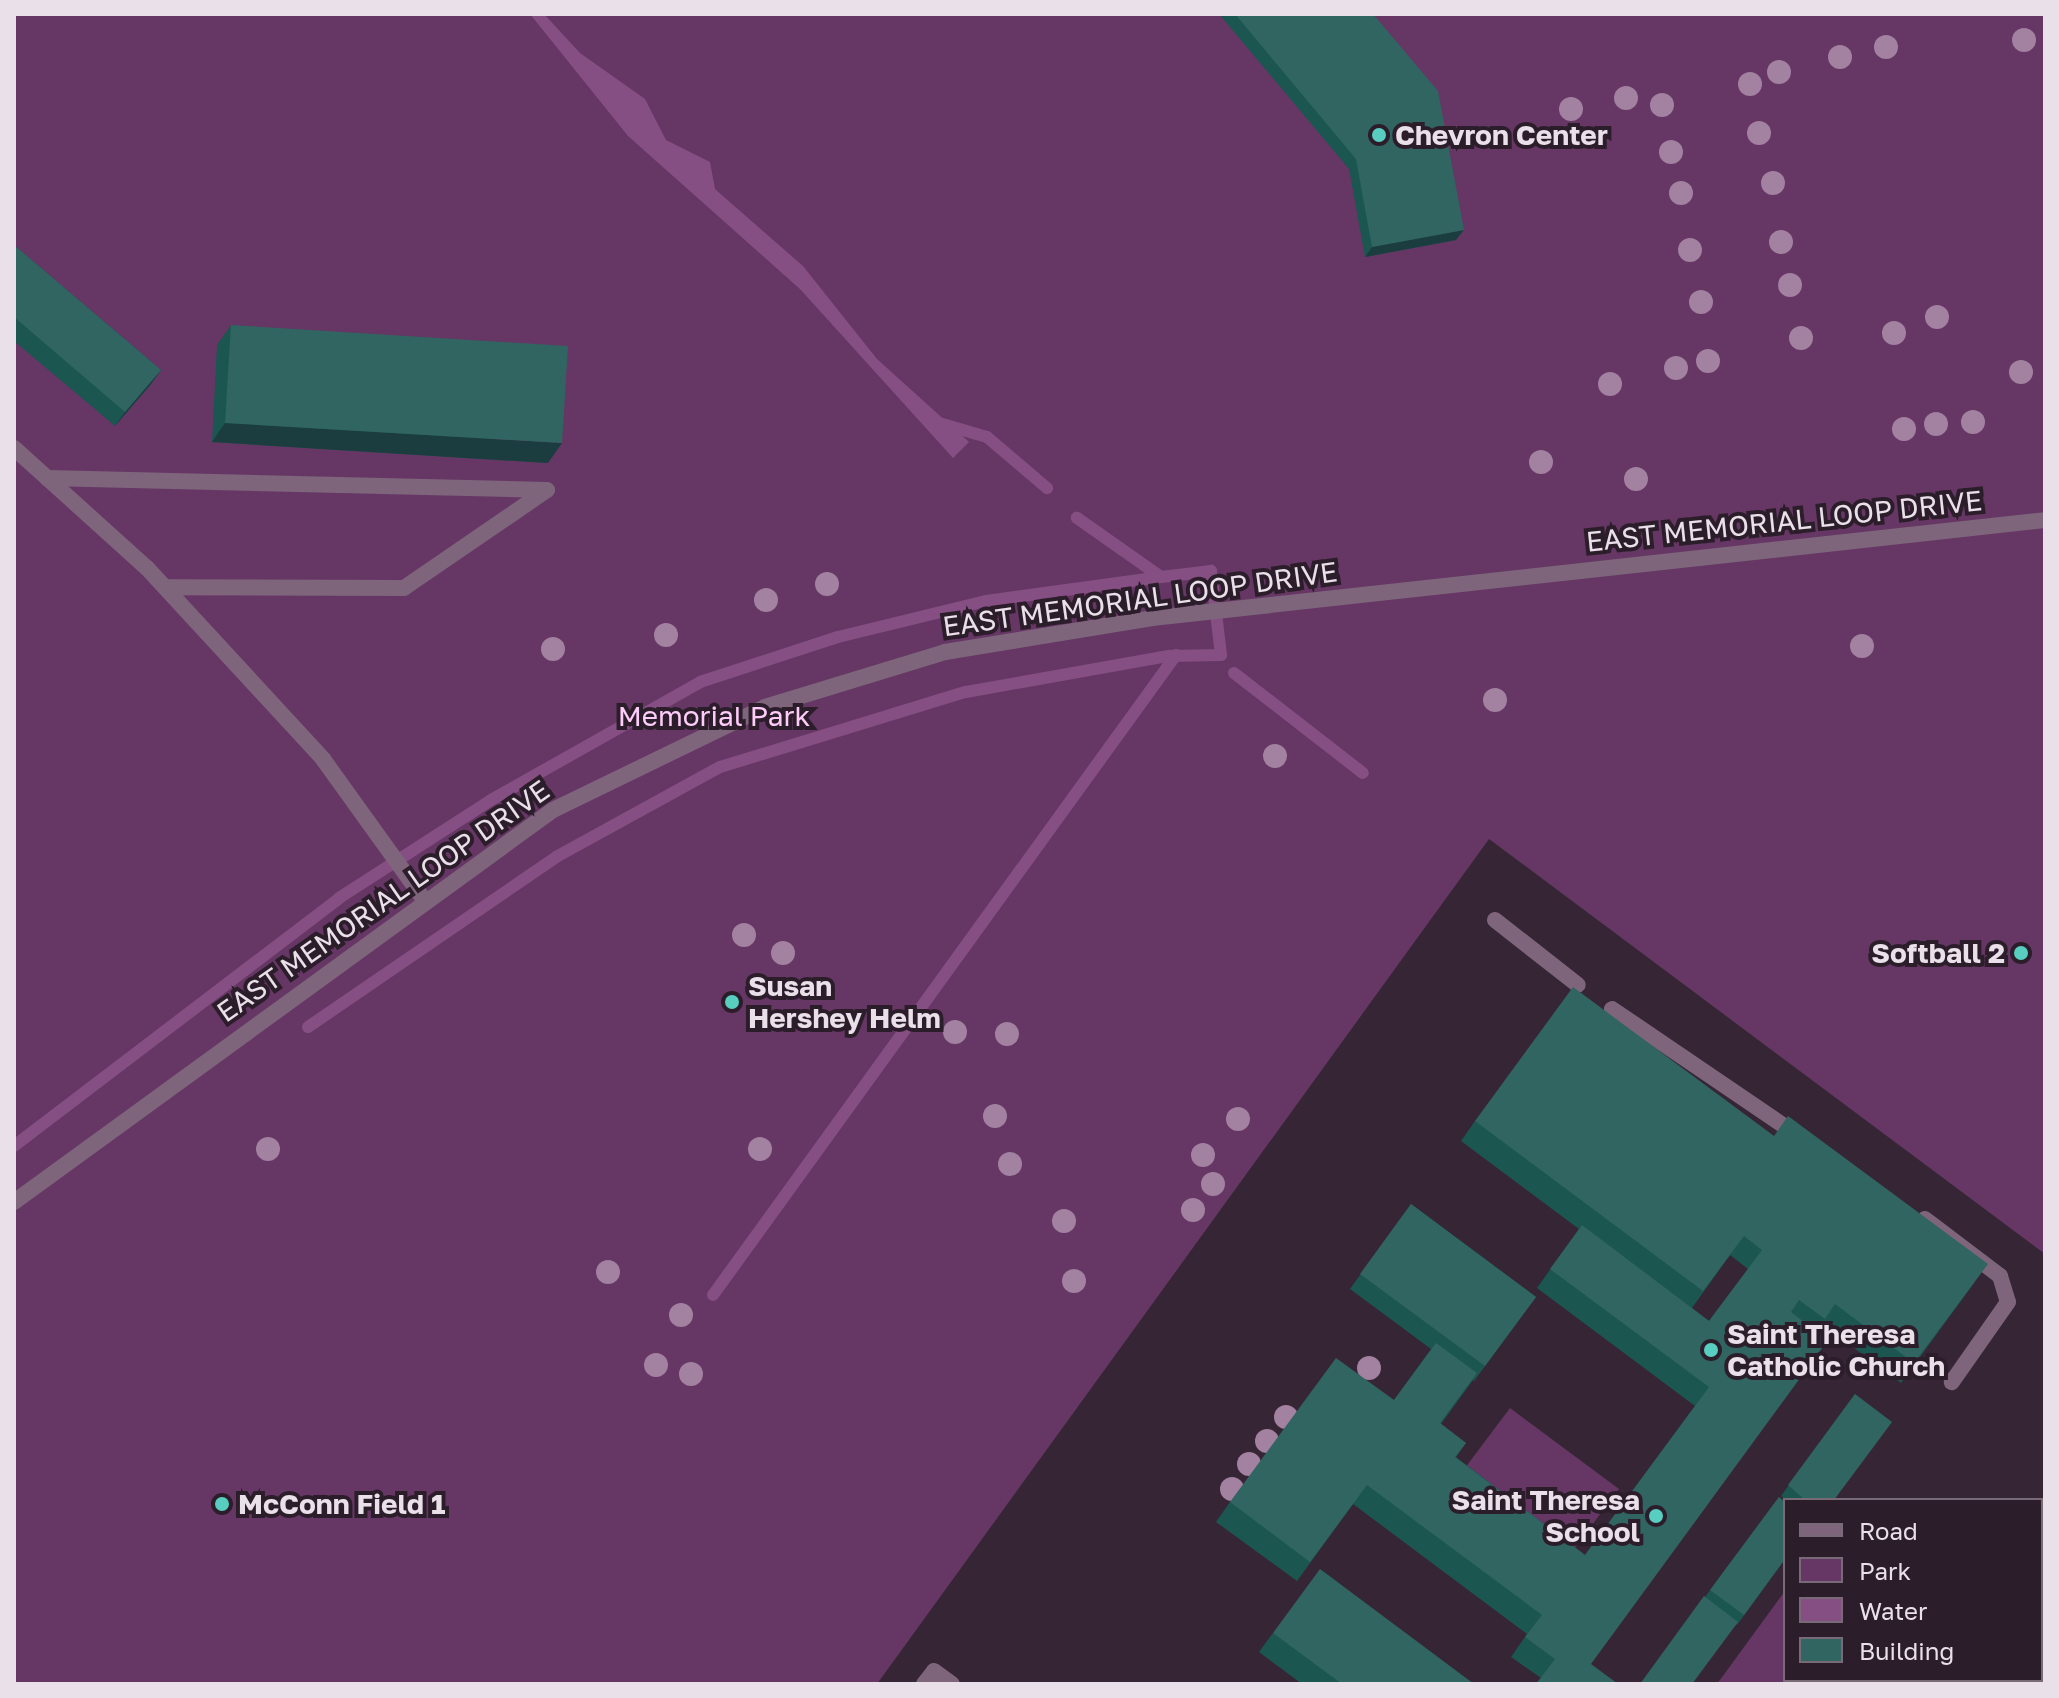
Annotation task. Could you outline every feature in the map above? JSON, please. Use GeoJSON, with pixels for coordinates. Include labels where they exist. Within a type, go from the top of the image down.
{"type":"FeatureCollection","features":[{"type":"Feature","properties":{"kind":"street"},"geometry":{"type":"LineString","coordinates":[[14,448],[165,587],[323,759],[423,898]]}},
{"type":"Feature","properties":{"kind":"street"},"geometry":{"type":"LineString","coordinates":[[47,478],[547,490],[404,588],[165,587]]}},
{"type":"Feature","properties":{"kind":"street","name":"EAST MEMORIAL LOOP DRIVE"},"geometry":{"type":"LineString","coordinates":[[14,1202],[423,898],[553,810],[765,707],[945,652],[1152,618],[2045,520]]}},
{"type":"Feature","properties":{"kind":"street"},"geometry":{"type":"LineString","coordinates":[[1495,920],[1578,985]]}},
{"type":"Feature","properties":{"kind":"street"},"geometry":{"type":"LineString","coordinates":[[1612,1009],[1818,1148]]}},
{"type":"Feature","properties":{"kind":"street"},"geometry":{"type":"LineString","coordinates":[[1906,1206],[2000,1276],[2008,1302],[1952,1382]]}},
{"type":"Feature","properties":{"kind":"street"},"geometry":{"type":"LineString","coordinates":[[929,1677],[952,1684]]}},
{"type":"Feature","properties":{"kind":"green space","name":"Memorial Park"},"geometry":{"type":"Polygon","coordinates":[[[14,14],[2045,14],[2045,1254],[1489,839],[877,1684],[14,1684],[14,14]]]}},
{"type":"Feature","properties":{"kind":"green space"},"geometry":{"type":"Polygon","coordinates":[[[1510,1408],[1619,1489],[1562,1565],[1453,1484],[1510,1408]]]}},
{"type":"Feature","properties":{"kind":"green space"},"geometry":{"type":"Polygon","coordinates":[[[1783,1594],[1783,1682],[1983,1684],[1717,1684],[1783,1594]]]}},
{"type":"Feature","properties":{"kind":"water"},"geometry":{"type":"Polygon","coordinates":[[[530,14],[544,14],[580,53],[645,99],[666,140],[710,162],[715,189],[803,266],[877,359],[969,442],[953,458],[800,289],[628,136],[530,14]]]}},
{"type":"Feature","properties":{"kind":"building","name":"Chevron Center"},"geometry":{"type":"Polygon","coordinates":[[[1235,14],[1373,14],[1438,91],[1464,230],[1372,247],[1356,159],[1235,14]]]}},
{"type":"Feature","properties":{"kind":"building"},"geometry":{"type":"Polygon","coordinates":[[[14,245],[161,370],[125,412],[14,317],[14,245]]]}},
{"type":"Feature","properties":{"kind":"building"},"geometry":{"type":"Polygon","coordinates":[[[231,325],[568,346],[562,443],[225,423],[231,325]]]}},
{"type":"Feature","properties":{"kind":"building","name":"Saint Theresa Catholic Church"},"geometry":{"type":"Polygon","coordinates":[[[1573,987],[1774,1136],[1788,1116],[1988,1264],[1914,1363],[1835,1304],[1825,1319],[1799,1300],[1791,1312],[1828,1340],[1591,1664],[1618,1684],[1536,1684],[1555,1659],[1525,1637],[1542,1615],[1367,1485],[1310,1562],[1230,1502],[1336,1358],[1394,1400],[1436,1343],[1477,1373],[1440,1423],[1466,1443],[1455,1457],[1585,1555],[1709,1387],[1550,1269],[1582,1225],[1709,1321],[1762,1250],[1744,1236],[1703,1291],[1475,1121],[1573,987]]]}},
{"type":"Feature","properties":{"kind":"building"},"geometry":{"type":"Polygon","coordinates":[[[1411,1204],[1536,1297],[1485,1366],[1360,1274],[1411,1204]]]}},
{"type":"Feature","properties":{"kind":"building"},"geometry":{"type":"Polygon","coordinates":[[[1855,1394],[1892,1422],[1835,1498],[1803,1498],[1788,1485],[1855,1394]]]}},
{"type":"Feature","properties":{"kind":"building"},"geometry":{"type":"Polygon","coordinates":[[[1779,1497],[1783,1500],[1783,1562],[1744,1615],[1710,1590],[1779,1497]]]}},
{"type":"Feature","properties":{"kind":"building"},"geometry":{"type":"Polygon","coordinates":[[[1320,1569],[1474,1684],[1342,1684],[1273,1633],[1320,1569]]]}},
{"type":"Feature","properties":{"kind":"building"},"geometry":{"type":"Polygon","coordinates":[[[1704,1596],[1738,1622],[1692,1684],[1640,1684],[1704,1596]]]}},
{"type":"Feature","properties":{"kind":"waterway"},"geometry":{"type":"LineString","coordinates":[[939,423],[987,437],[1047,488]]}},
{"type":"Feature","properties":{"kind":"waterway"},"geometry":{"type":"LineString","coordinates":[[308,1027],[556,857],[720,767],[966,692],[1169,656],[1221,655],[1211,571],[1161,577],[1077,518]]}},
{"type":"Feature","properties":{"kind":"waterway"},"geometry":{"type":"LineString","coordinates":[[14,1146],[339,898],[491,800],[700,682],[838,637],[986,601],[1161,577]]}},
{"type":"Feature","properties":{"kind":"waterway"},"geometry":{"type":"LineString","coordinates":[[713,1295],[1176,655]]}},
{"type":"Feature","properties":{"kind":"waterway"},"geometry":{"type":"LineString","coordinates":[[1234,673],[1363,773]]}},
{"type":"Feature","properties":{"kind":"place","name":"Chevron Center"},"geometry":{"type":"Point","coordinates":[1379,135]}},
{"type":"Feature","properties":{"kind":"place","name":"Softball 2"},"geometry":{"type":"Point","coordinates":[2021,953]}},
{"type":"Feature","properties":{"kind":"place","name":"Susan Hershey Helm"},"geometry":{"type":"Point","coordinates":[732,1002]}},
{"type":"Feature","properties":{"kind":"place","name":"Saint Theresa Catholic Church"},"geometry":{"type":"Point","coordinates":[1711,1350]}},
{"type":"Feature","properties":{"kind":"place","name":"McConn Field 1"},"geometry":{"type":"Point","coordinates":[222,1504]}},
{"type":"Feature","properties":{"kind":"place","name":"Saint Theresa School"},"geometry":{"type":"Point","coordinates":[1656,1516]}}]}
